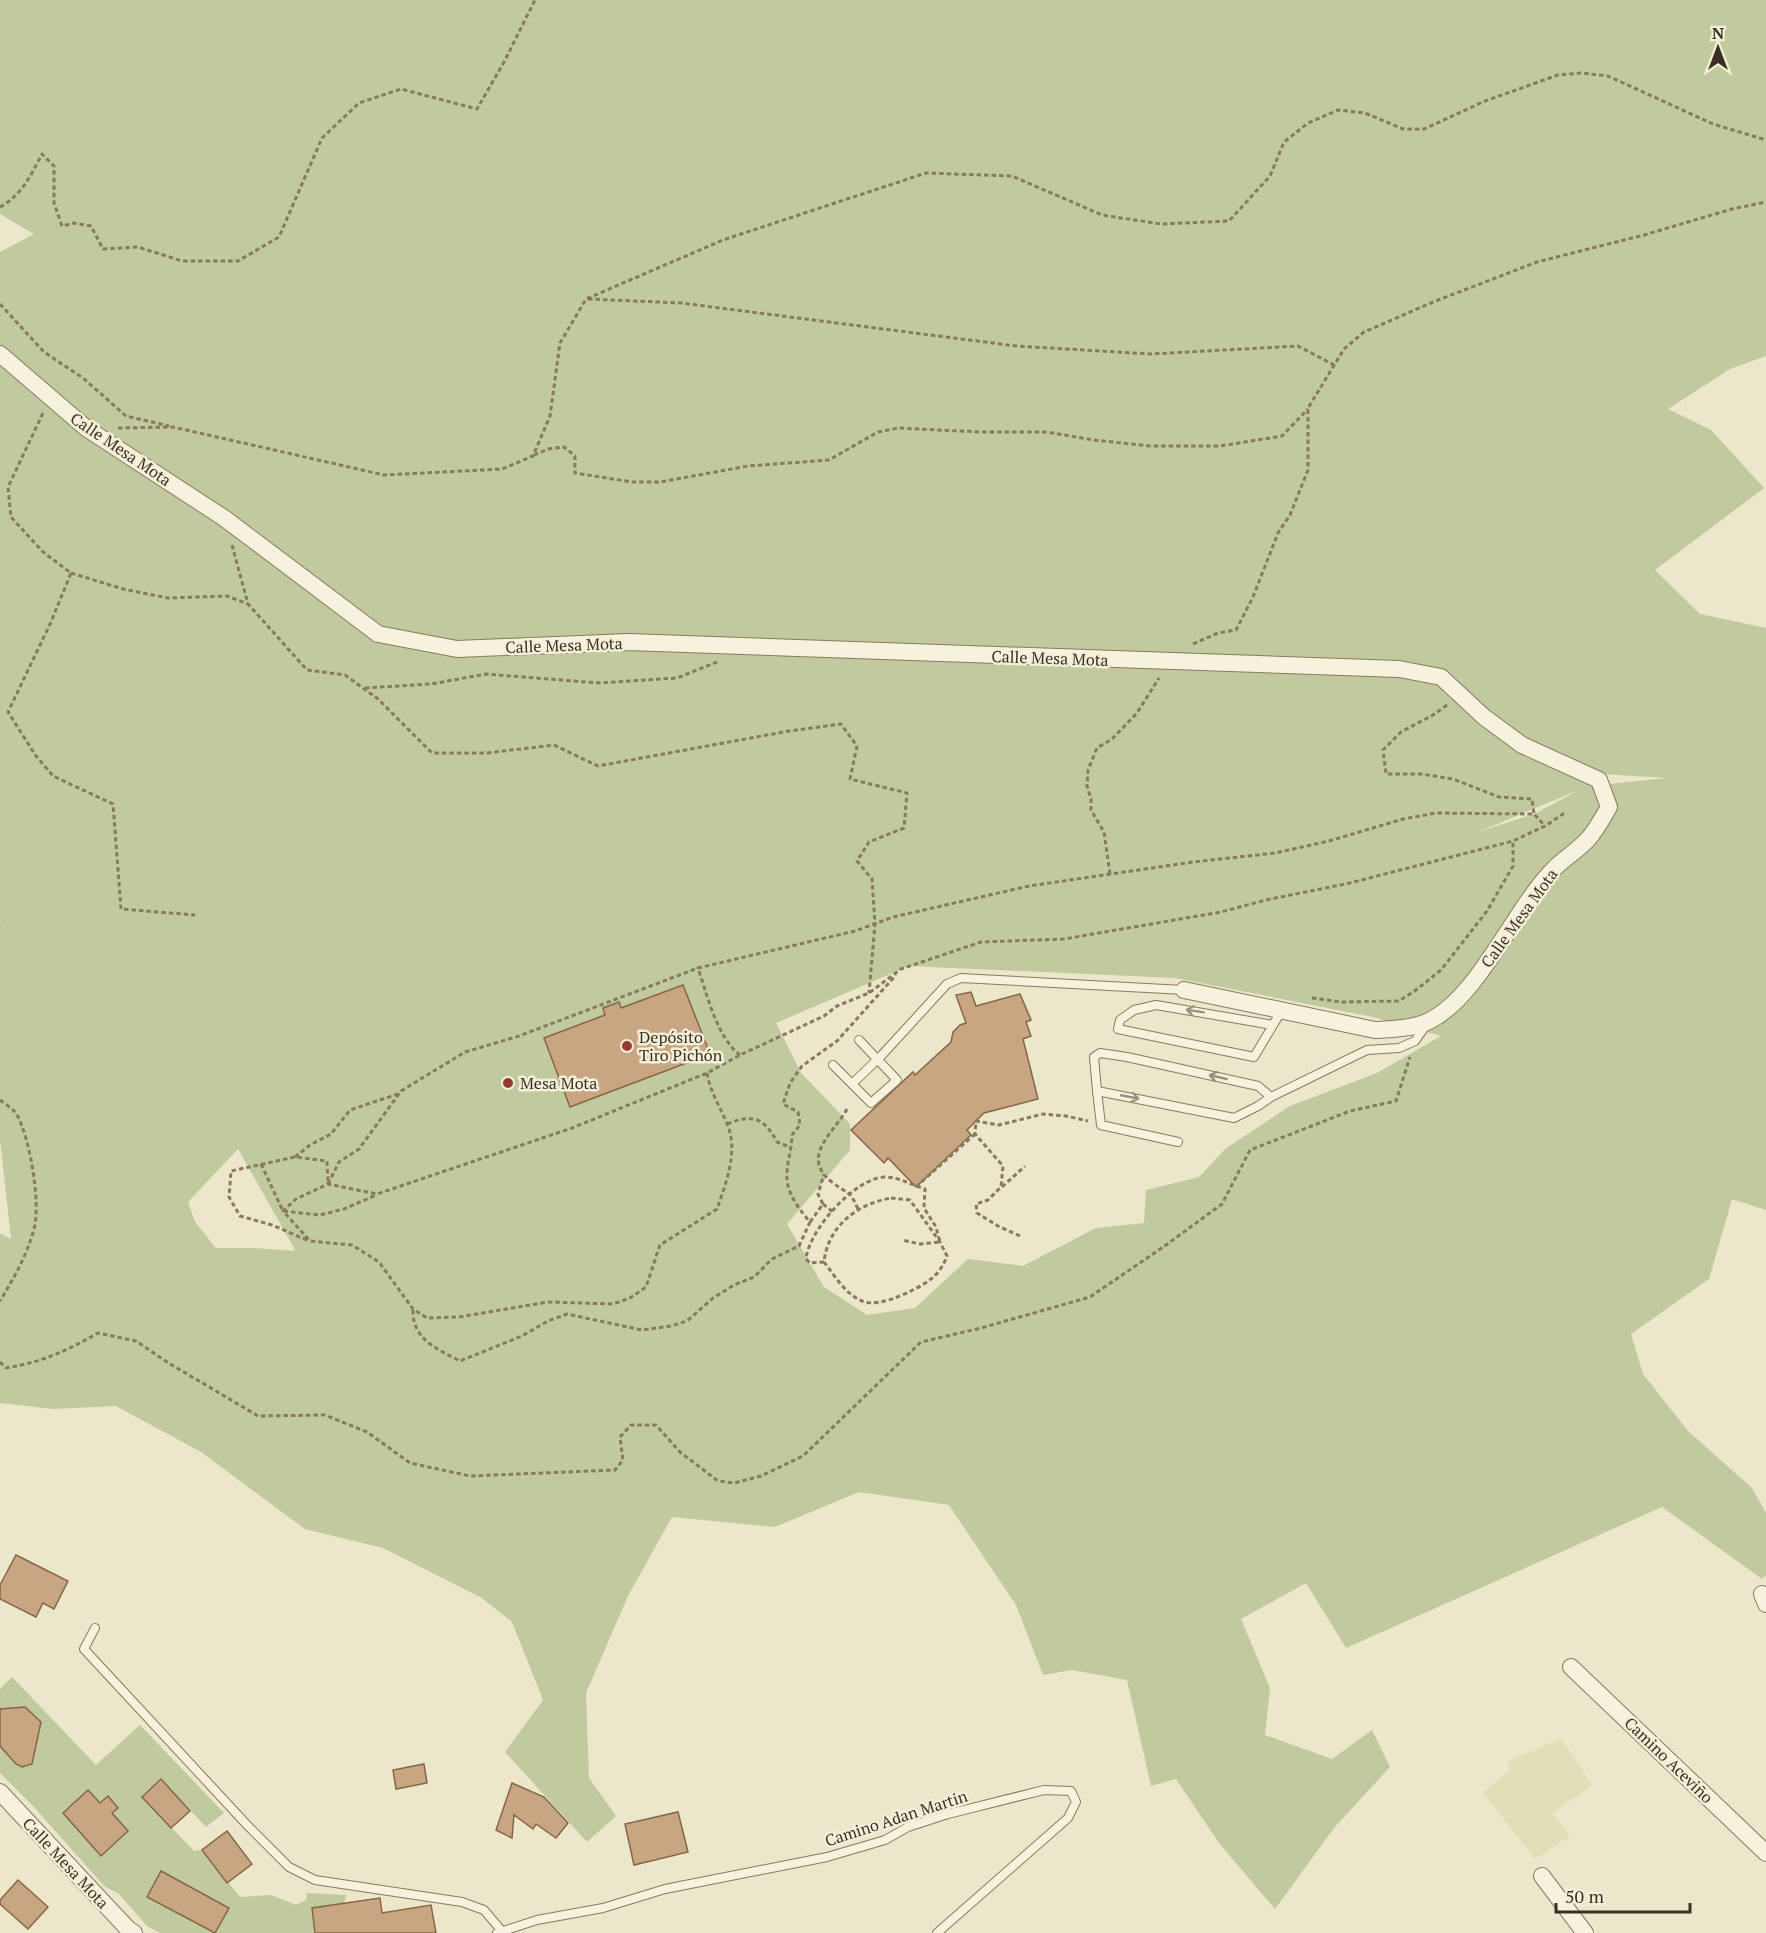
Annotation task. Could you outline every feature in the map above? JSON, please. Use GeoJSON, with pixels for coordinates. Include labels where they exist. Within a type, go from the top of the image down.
{"type":"FeatureCollection","features":[{"type":"Feature","properties":{"kind":"street","name":"Calle Mesa Mota"},"geometry":{"type":"LineString","coordinates":[[0,354],[86,428],[224,518],[378,634],[457,649],[628,642],[1399,669],[1441,677],[1484,717],[1522,745],[1599,780],[1609,807],[1589,838],[1551,871],[1477,975],[1453,1004],[1429,1021],[1403,1028],[1375,1030],[1184,990]]}},
{"type":"Feature","properties":{"kind":"street","name":"Camino Aceviño"},"geometry":{"type":"LineString","coordinates":[[1571,1667],[1766,1853]]}},
{"type":"Feature","properties":{"kind":"street","name":"Calle Mesa Mota"},"geometry":{"type":"LineString","coordinates":[[0,1792],[134,1933]]}},
{"type":"Feature","properties":{"kind":"street"},"geometry":{"type":"LineString","coordinates":[[1542,1876],[1585,1933]]}},
{"type":"Feature","properties":{"kind":"lane"},"geometry":{"type":"LineString","coordinates":[[852,1084],[878,1059],[946,984],[961,978],[1184,990]]}},
{"type":"Feature","properties":{"kind":"lane"},"geometry":{"type":"LineString","coordinates":[[1273,1025],[1156,1005],[1134,1010],[1120,1020],[1118,1029],[1254,1058],[1282,1010]]}},
{"type":"Feature","properties":{"kind":"lane"},"geometry":{"type":"LineString","coordinates":[[1097,1091],[1234,1118],[1271,1097],[1367,1050],[1399,1048],[1415,1041],[1429,1021]]}},
{"type":"Feature","properties":{"kind":"lane"},"geometry":{"type":"LineString","coordinates":[[833,1065],[871,1103],[897,1080],[859,1040]]}},
{"type":"Feature","properties":{"kind":"lane"},"geometry":{"type":"LineString","coordinates":[[1178,1142],[1101,1125],[1094,1058],[1100,1053],[1126,1057],[1258,1086],[1271,1097]]}},
{"type":"Feature","properties":{"kind":"lane"},"geometry":{"type":"LineString","coordinates":[[95,1628],[84,1649],[288,1867],[315,1880],[462,1902],[484,1910],[499,1932]]}},
{"type":"Feature","properties":{"kind":"lane","name":"Camino Adan Martin"},"geometry":{"type":"LineString","coordinates":[[499,1932],[537,1920],[603,1908],[665,1889],[826,1857],[885,1840],[908,1827],[948,1814],[1044,1790],[1071,1791],[1076,1802],[1068,1818],[937,1933]]}},
{"type":"Feature","properties":{"kind":"path"},"geometry":{"type":"LineString","coordinates":[[0,207],[11,201],[27,183],[42,154],[54,166],[54,203],[62,226],[74,223],[91,226],[103,249],[138,247],[182,261],[238,261],[279,237],[322,138],[359,103],[401,89],[477,109],[504,62],[534,0]]}},
{"type":"Feature","properties":{"kind":"path"},"geometry":{"type":"LineString","coordinates":[[533,456],[550,416],[560,343],[586,299],[723,240],[926,173],[1012,176],[1102,215],[1161,224],[1228,221],[1270,176],[1284,142],[1308,123],[1338,110],[1365,113],[1403,129],[1424,129],[1485,101],[1558,75],[1581,73],[1608,76],[1713,124],[1766,140]]}},
{"type":"Feature","properties":{"kind":"path"},"geometry":{"type":"LineString","coordinates":[[0,304],[44,352],[83,378],[126,416],[384,475],[502,469],[548,449],[564,447],[575,456],[575,473],[632,482],[660,482],[747,466],[829,460],[878,432],[898,428],[1046,432],[1150,446],[1220,446],[1282,436],[1308,408],[1344,350],[1364,332],[1537,262],[1644,236],[1766,201]]}},
{"type":"Feature","properties":{"kind":"path"},"geometry":{"type":"LineString","coordinates":[[586,299],[681,303],[1016,346],[1151,354],[1298,346],[1334,365]]}},
{"type":"Feature","properties":{"kind":"path"},"geometry":{"type":"LineString","coordinates":[[51,398],[8,487],[11,517],[43,552],[71,573],[123,589],[168,598],[227,596],[248,604]]}},
{"type":"Feature","properties":{"kind":"path"},"geometry":{"type":"LineString","coordinates":[[1110,874],[1104,832],[1091,810],[1091,799],[1087,786],[1088,770],[1097,748],[1112,739],[1137,713],[1169,662],[1186,647],[1218,633],[1236,630],[1253,597],[1278,533],[1290,515],[1308,470],[1308,408]]}},
{"type":"Feature","properties":{"kind":"path"},"geometry":{"type":"LineString","coordinates":[[86,428],[173,427]]}},
{"type":"Feature","properties":{"kind":"path"},"geometry":{"type":"LineString","coordinates":[[224,518],[248,604],[307,670],[345,675],[378,699],[432,753],[487,753],[555,745],[598,766],[789,731],[841,724],[857,746],[849,779],[907,793],[904,828],[869,843],[857,861],[872,879],[875,924],[869,993]]}},
{"type":"Feature","properties":{"kind":"path"},"geometry":{"type":"LineString","coordinates":[[71,573],[51,622],[8,712],[36,756],[53,776],[113,804],[121,909],[195,915]]}},
{"type":"Feature","properties":{"kind":"path"},"geometry":{"type":"LineString","coordinates":[[364,688],[431,684],[486,674],[598,683],[677,678],[716,663],[730,646]]}},
{"type":"Feature","properties":{"kind":"path"},"geometry":{"type":"LineString","coordinates":[[1460,695],[1433,716],[1401,732],[1383,750],[1386,774],[1421,774],[1453,778],[1499,797],[1532,799],[1534,814],[1545,826]]}},
{"type":"Feature","properties":{"kind":"path"},"geometry":{"type":"LineString","coordinates":[[283,1211],[320,1215],[344,1209],[377,1194],[572,1128],[707,1073],[824,1016],[837,1006],[869,993],[901,969],[981,942],[1064,939],[1221,912],[1266,900],[1350,883],[1513,841],[1545,826],[1566,812]]}},
{"type":"Feature","properties":{"kind":"path"},"geometry":{"type":"LineString","coordinates":[[295,1157],[310,1145],[331,1134],[350,1110],[400,1093],[465,1052],[519,1036],[698,968],[855,931],[893,917],[1029,886],[1193,862],[1275,853],[1329,841],[1403,819],[1436,813],[1534,814]]}},
{"type":"Feature","properties":{"kind":"path"},"geometry":{"type":"LineString","coordinates":[[1310,997],[1342,1002],[1398,1001],[1416,990],[1441,970],[1487,911],[1513,866],[1513,841]]}},
{"type":"Feature","properties":{"kind":"path"},"geometry":{"type":"LineString","coordinates":[[698,968],[717,1022],[730,1048],[740,1055]]}},
{"type":"Feature","properties":{"kind":"path"},"geometry":{"type":"LineString","coordinates":[[810,1222],[796,1206],[787,1180],[792,1135],[800,1125],[798,1112],[783,1104],[790,1083],[802,1066],[837,1041],[901,969]]}},
{"type":"Feature","properties":{"kind":"path"},"geometry":{"type":"LineString","coordinates":[[0,1362],[6,1368],[31,1364],[58,1355],[98,1333],[136,1341],[258,1416],[325,1415],[367,1432],[410,1463],[470,1476],[615,1470],[623,1460],[620,1437],[631,1425],[656,1425],[680,1452],[718,1480],[734,1483],[761,1476],[803,1456],[921,1342],[981,1328],[1090,1297],[1222,1204],[1250,1150],[1350,1111],[1396,1101],[1415,1041]]}},
{"type":"Feature","properties":{"kind":"path"},"geometry":{"type":"LineString","coordinates":[[328,1184],[327,1161],[295,1157],[231,1172],[229,1197],[240,1216],[272,1225],[310,1241],[352,1245],[370,1256],[379,1262],[413,1309],[427,1318],[459,1317],[548,1302],[613,1304],[630,1298],[646,1287],[660,1245],[717,1209],[730,1168],[731,1141],[727,1124],[709,1085],[707,1073]]}},
{"type":"Feature","properties":{"kind":"path"},"geometry":{"type":"LineString","coordinates":[[328,1184],[339,1162],[359,1149],[400,1093]]}},
{"type":"Feature","properties":{"kind":"path"},"geometry":{"type":"LineString","coordinates":[[0,1100],[17,1114],[37,1189],[35,1228],[19,1270],[0,1301]]}},
{"type":"Feature","properties":{"kind":"path"},"geometry":{"type":"LineString","coordinates":[[847,1109],[840,1122],[824,1140],[818,1156],[821,1170],[833,1183],[850,1193],[858,1209]]}},
{"type":"Feature","properties":{"kind":"path"},"geometry":{"type":"LineString","coordinates":[[916,1187],[975,1134],[976,1121],[999,1125],[1042,1114],[1066,1116],[1101,1125]]}},
{"type":"Feature","properties":{"kind":"path"},"geometry":{"type":"LineString","coordinates":[[727,1124],[741,1118],[757,1119],[769,1126],[777,1142],[792,1148]]}},
{"type":"Feature","properties":{"kind":"path"},"geometry":{"type":"LineString","coordinates":[[975,1134],[1003,1166],[1002,1187]]}},
{"type":"Feature","properties":{"kind":"path"},"geometry":{"type":"LineString","coordinates":[[261,1164],[283,1211],[310,1241]]}},
{"type":"Feature","properties":{"kind":"path"},"geometry":{"type":"LineString","coordinates":[[1020,1236],[977,1213],[976,1204],[988,1200],[1024,1166]]}},
{"type":"Feature","properties":{"kind":"path"},"geometry":{"type":"LineString","coordinates":[[824,1173],[818,1194],[823,1204],[833,1212]]}},
{"type":"Feature","properties":{"kind":"path"},"geometry":{"type":"LineString","coordinates":[[824,1262],[810,1263],[806,1259],[807,1251],[819,1226],[850,1193],[871,1180],[885,1177],[904,1180],[925,1189],[924,1208],[936,1227],[946,1256],[944,1264],[932,1278],[897,1298],[872,1302],[860,1300],[842,1287],[824,1262],[825,1249],[832,1234],[858,1209],[876,1201],[891,1198],[910,1200],[940,1242]]}},
{"type":"Feature","properties":{"kind":"path"},"geometry":{"type":"LineString","coordinates":[[283,1211],[296,1199],[328,1184],[377,1194]]}},
{"type":"Feature","properties":{"kind":"path"},"geometry":{"type":"LineString","coordinates":[[413,1309],[413,1321],[428,1344],[460,1361],[522,1336],[548,1321],[567,1314],[642,1330],[671,1326],[687,1321],[713,1298],[734,1285],[754,1277],[772,1259],[799,1246],[810,1222],[823,1204]]}},
{"type":"Feature","properties":{"kind":"path"},"geometry":{"type":"LineString","coordinates":[[902,1240],[920,1244],[940,1242]]}},
{"type":"Feature","properties":{"kind":"path"},"geometry":{"type":"LineString","coordinates":[[799,1246],[807,1251]]}},
{"type":"Feature","properties":{"kind":"shaded area"},"geometry":{"type":"Polygon","coordinates":[[[1561,1739],[1593,1785],[1553,1813],[1570,1836],[1535,1859],[1483,1793],[1511,1768],[1507,1761],[1561,1739]]]}},
{"type":"Feature","properties":{"kind":"green space"},"geometry":{"type":"Polygon","coordinates":[[[0,0],[1766,0],[1766,356],[1730,369],[1668,409],[1711,430],[1764,488],[1655,570],[1700,614],[1766,628],[1766,1210],[1732,1199],[1709,1279],[1631,1334],[1643,1374],[1688,1431],[1752,1488],[1766,1513],[1766,1575],[1762,1579],[1662,1507],[1346,1648],[1306,1583],[1241,1619],[1270,1688],[1265,1735],[1332,1759],[1372,1730],[1390,1767],[1334,1828],[1275,1909],[1219,1843],[1176,1779],[1151,1786],[1127,1680],[1072,1670],[1043,1675],[1016,1605],[949,1505],[859,1492],[775,1527],[672,1517],[628,1596],[586,1693],[589,1778],[616,1816],[587,1842],[505,1752],[543,1700],[512,1622],[482,1598],[383,1548],[305,1529],[201,1452],[116,1406],[53,1409],[0,1403],[0,1233],[11,1239],[0,1139],[0,922],[2,922],[0,921],[0,252],[34,234],[0,214],[0,0]],[[1585,773],[1589,786],[1667,778],[1585,773]],[[1579,790],[1478,832],[1534,814],[1579,790]],[[909,966],[776,1023],[801,1073],[850,1124],[850,1150],[787,1224],[824,1287],[867,1315],[915,1308],[968,1259],[1023,1266],[1096,1228],[1144,1223],[1146,1190],[1199,1177],[1225,1149],[1290,1106],[1377,1073],[1441,1036],[1373,1017],[1175,978],[909,966]],[[238,1149],[188,1202],[195,1222],[216,1248],[295,1251],[238,1149]]]}},
{"type":"Feature","properties":{"kind":"green space"},"geometry":{"type":"Polygon","coordinates":[[[12,1677],[96,1765],[140,1725],[224,1813],[206,1827],[161,1779],[142,1797],[194,1851],[202,1850],[240,1897],[271,1895],[296,1905],[306,1900],[307,1893],[346,1895],[344,1904],[312,1909],[315,1933],[160,1933],[147,1926],[119,1894],[104,1886],[34,1807],[0,1773],[0,1689],[12,1677]]]}},
{"type":"Feature","properties":{"kind":"building","name":"Depósito Tiro Pichón"},"geometry":{"type":"Polygon","coordinates":[[[683,985],[710,1054],[570,1107],[544,1038],[605,1015],[603,1008],[619,1002],[621,1008],[683,985]]]}},
{"type":"Feature","properties":{"kind":"building"},"geometry":{"type":"Polygon","coordinates":[[[971,992],[976,1006],[1020,994],[1031,1020],[1026,1022],[1031,1036],[1023,1039],[1038,1099],[984,1113],[967,1130],[971,1135],[916,1187],[888,1158],[884,1163],[851,1130],[913,1072],[915,1075],[951,1042],[953,1032],[966,1023],[956,995],[971,992]]]}},
{"type":"Feature","properties":{"kind":"building"},"geometry":{"type":"Polygon","coordinates":[[[16,1555],[68,1581],[54,1609],[43,1603],[36,1617],[0,1599],[0,1585],[16,1555]]]}},
{"type":"Feature","properties":{"kind":"building"},"geometry":{"type":"Polygon","coordinates":[[[25,1707],[41,1722],[32,1764],[22,1767],[16,1764],[0,1746],[0,1709],[25,1707]]]}},
{"type":"Feature","properties":{"kind":"building"},"geometry":{"type":"Polygon","coordinates":[[[424,1764],[427,1783],[396,1789],[393,1770],[424,1764]]]}},
{"type":"Feature","properties":{"kind":"building"},"geometry":{"type":"Polygon","coordinates":[[[161,1779],[190,1811],[171,1828],[142,1797],[161,1779]]]}},
{"type":"Feature","properties":{"kind":"building"},"geometry":{"type":"Polygon","coordinates":[[[512,1783],[544,1797],[568,1823],[556,1838],[536,1824],[533,1829],[514,1815],[512,1838],[496,1830],[512,1783]]]}},
{"type":"Feature","properties":{"kind":"building"},"geometry":{"type":"Polygon","coordinates":[[[88,1790],[100,1803],[108,1796],[118,1808],[112,1813],[128,1831],[101,1856],[63,1813],[88,1790]]]}},
{"type":"Feature","properties":{"kind":"building"},"geometry":{"type":"Polygon","coordinates":[[[678,1812],[688,1852],[634,1865],[625,1824],[678,1812]]]}},
{"type":"Feature","properties":{"kind":"building"},"geometry":{"type":"Polygon","coordinates":[[[227,1831],[252,1864],[227,1883],[202,1850],[227,1831]]]}},
{"type":"Feature","properties":{"kind":"building"},"geometry":{"type":"Polygon","coordinates":[[[161,1871],[229,1908],[215,1933],[147,1897],[161,1871]]]}},
{"type":"Feature","properties":{"kind":"building"},"geometry":{"type":"Polygon","coordinates":[[[18,1880],[48,1907],[28,1929],[0,1904],[0,1900],[18,1880]]]}},
{"type":"Feature","properties":{"kind":"building"},"geometry":{"type":"Polygon","coordinates":[[[380,1898],[382,1913],[431,1905],[436,1933],[315,1933],[312,1908],[380,1898]]]}},
{"type":"Feature","properties":{"kind":"place","name":"Depósito Tiro Pichón"},"geometry":{"type":"Point","coordinates":[627,1046]}},
{"type":"Feature","properties":{"kind":"place","name":"Mesa Mota"},"geometry":{"type":"Point","coordinates":[508,1083]}}]}
